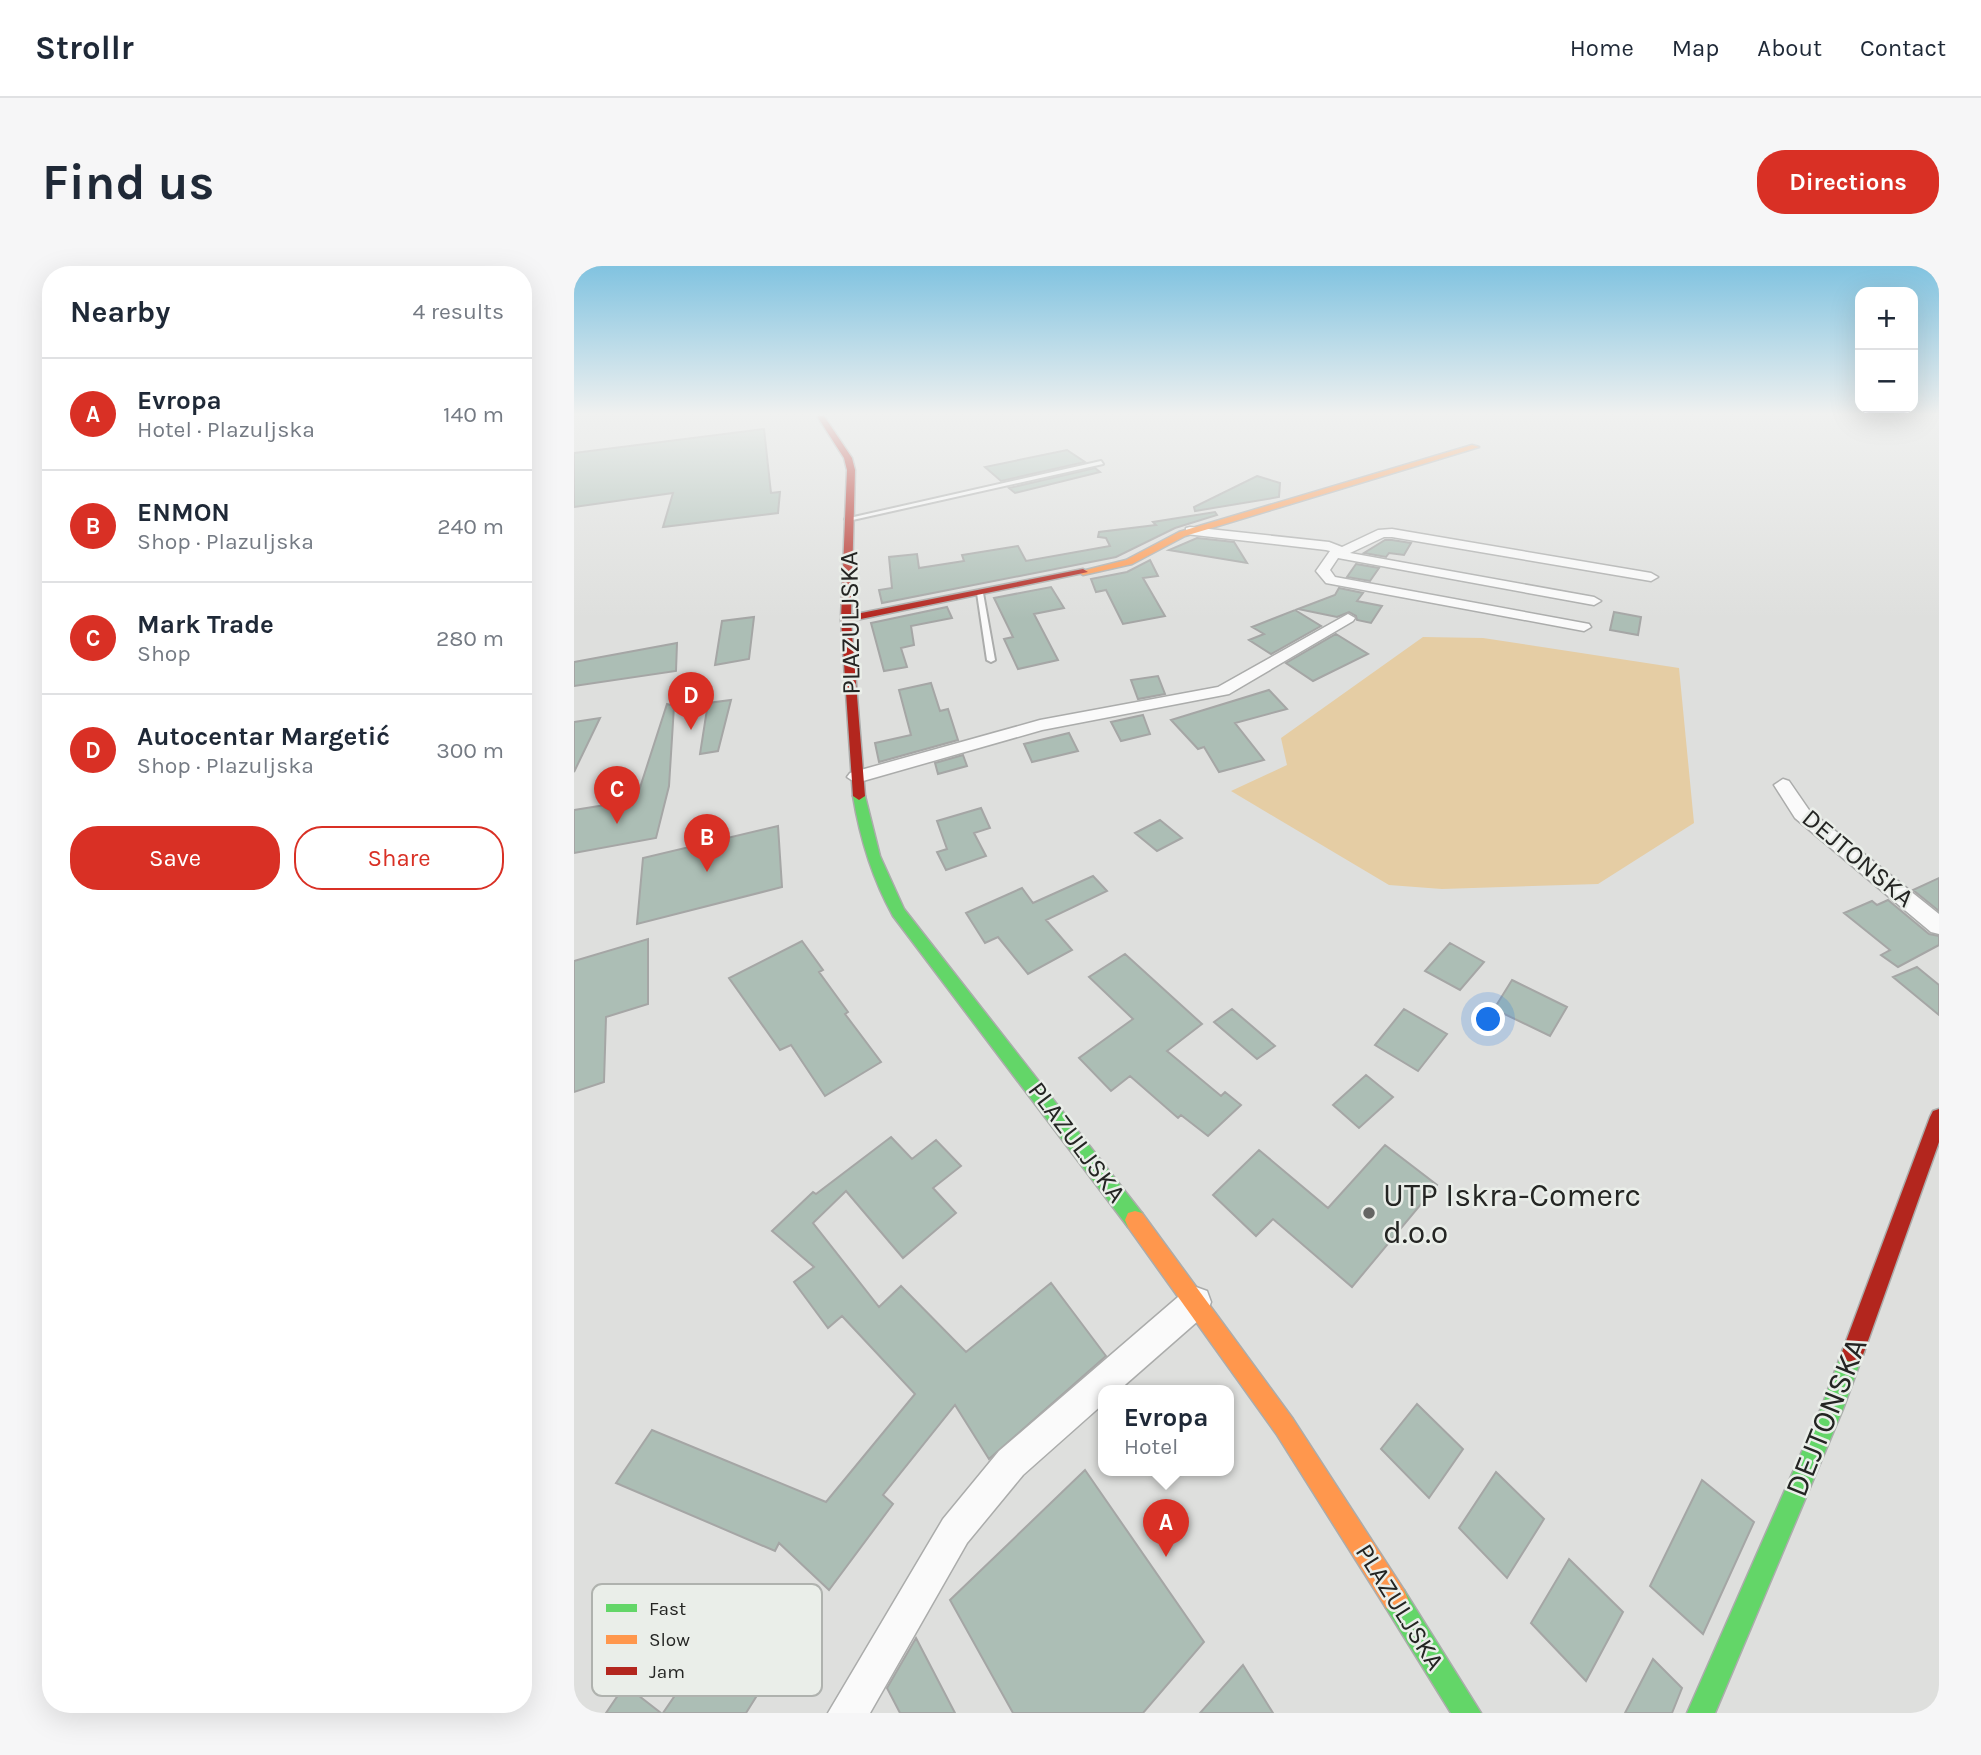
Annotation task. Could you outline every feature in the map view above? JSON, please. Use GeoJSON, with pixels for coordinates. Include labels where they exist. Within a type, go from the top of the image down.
{"type":"FeatureCollection","features":[{"type":"Feature","properties":{"kind":"main road","name":"PLAZULJSKA"},"geometry":{"type":"LineString","coordinates":[[853,484],[848,519],[846,619],[856,777],[868,847],[878,875],[898,912],[1060,1119],[1285,1427],[1467,1713]]}},
{"type":"Feature","properties":{"kind":"main road"},"geometry":{"type":"LineString","coordinates":[[846,619],[1132,562],[1167,540],[1190,531],[1351,484]]}},
{"type":"Feature","properties":{"kind":"main road","name":"DEJTONSKA"},"geometry":{"type":"LineString","coordinates":[[1701,1713],[1832,1409],[1939,1117]]}},
{"type":"Feature","properties":{"kind":"street"},"geometry":{"type":"LineString","coordinates":[[1190,531],[1329,546],[1338,553],[1594,601]]}},
{"type":"Feature","properties":{"kind":"street"},"geometry":{"type":"LineString","coordinates":[[1584,627],[1331,580],[1324,572],[1338,553],[1382,533],[1392,533],[1651,577]]}},
{"type":"Feature","properties":{"kind":"street"},"geometry":{"type":"LineString","coordinates":[[856,777],[1040,725],[1223,691],[1348,618]]}},
{"type":"Feature","properties":{"kind":"street","name":"DEJTONSKA"},"geometry":{"type":"LineString","coordinates":[[1783,785],[1802,814],[1939,926]]}},
{"type":"Feature","properties":{"kind":"street"},"geometry":{"type":"LineString","coordinates":[[1101,1385],[1196,1302]]}},
{"type":"Feature","properties":{"kind":"street"},"geometry":{"type":"LineString","coordinates":[[848,1713],[955,1531],[1012,1463],[1098,1388]]}},
{"type":"Feature","properties":{"kind":"lane"},"geometry":{"type":"LineString","coordinates":[[848,519],[1008,484]]}},
{"type":"Feature","properties":{"kind":"lane"},"geometry":{"type":"LineString","coordinates":[[979,593],[991,660]]}},
{"type":"Feature","properties":{"kind":"shaded area"},"geometry":{"type":"Polygon","coordinates":[[[1423,637],[1483,638],[1679,668],[1694,823],[1598,884],[1442,889],[1389,885],[1231,791],[1287,765],[1281,738],[1423,637]]]}},
{"type":"Feature","properties":{"kind":"building"},"geometry":{"type":"Polygon","coordinates":[[[574,484],[770,484],[771,493],[780,492],[778,513],[663,527],[673,493],[574,507],[574,484]]]}},
{"type":"Feature","properties":{"kind":"building"},"geometry":{"type":"Polygon","coordinates":[[[1028,484],[1053,484],[1015,493],[1009,488],[1028,484]]]}},
{"type":"Feature","properties":{"kind":"building"},"geometry":{"type":"Polygon","coordinates":[[[1242,484],[1280,484],[1279,497],[1195,511],[1194,507],[1242,484]]]}},
{"type":"Feature","properties":{"kind":"building"},"geometry":{"type":"Polygon","coordinates":[[[1215,512],[1217,515],[1175,528],[1116,557],[882,603],[879,590],[892,588],[889,557],[917,554],[919,568],[964,561],[962,555],[1018,546],[1026,561],[1110,546],[1106,538],[1098,537],[1099,532],[1156,525],[1153,522],[1215,512]]]}},
{"type":"Feature","properties":{"kind":"building"},"geometry":{"type":"Polygon","coordinates":[[[1197,538],[1234,542],[1247,563],[1169,550],[1197,538]]]}},
{"type":"Feature","properties":{"kind":"building"},"geometry":{"type":"Polygon","coordinates":[[[1385,540],[1411,543],[1404,555],[1389,553],[1386,557],[1364,553],[1385,540]]]}},
{"type":"Feature","properties":{"kind":"building"},"geometry":{"type":"Polygon","coordinates":[[[1150,560],[1158,576],[1143,578],[1165,616],[1123,624],[1106,590],[1096,592],[1091,579],[1127,572],[1150,560]]]}},
{"type":"Feature","properties":{"kind":"building"},"geometry":{"type":"Polygon","coordinates":[[[1356,564],[1379,568],[1370,581],[1347,577],[1356,564]]]}},
{"type":"Feature","properties":{"kind":"building"},"geometry":{"type":"Polygon","coordinates":[[[1051,587],[1064,608],[1034,614],[1058,660],[1018,669],[1004,639],[1013,637],[994,598],[1051,587]]]}},
{"type":"Feature","properties":{"kind":"building"},"geometry":{"type":"Polygon","coordinates":[[[1339,588],[1363,593],[1357,601],[1382,606],[1371,623],[1357,620],[1356,616],[1349,612],[1337,617],[1298,609],[1335,595],[1339,588]]]}},
{"type":"Feature","properties":{"kind":"building"},"geometry":{"type":"Polygon","coordinates":[[[947,607],[952,618],[911,626],[914,645],[901,648],[907,667],[884,671],[871,623],[947,607]]]}},
{"type":"Feature","properties":{"kind":"building"},"geometry":{"type":"Polygon","coordinates":[[[1295,610],[1321,626],[1271,654],[1249,640],[1264,634],[1252,627],[1295,610]]]}},
{"type":"Feature","properties":{"kind":"building"},"geometry":{"type":"Polygon","coordinates":[[[1614,612],[1641,617],[1638,635],[1610,630],[1614,612]]]}},
{"type":"Feature","properties":{"kind":"building"},"geometry":{"type":"Polygon","coordinates":[[[754,617],[749,659],[715,665],[722,621],[754,617]]]}},
{"type":"Feature","properties":{"kind":"building"},"geometry":{"type":"Polygon","coordinates":[[[1336,634],[1368,654],[1313,681],[1286,663],[1336,634]]]}},
{"type":"Feature","properties":{"kind":"building"},"geometry":{"type":"Polygon","coordinates":[[[677,643],[676,671],[574,686],[574,662],[677,643]]]}},
{"type":"Feature","properties":{"kind":"building"},"geometry":{"type":"Polygon","coordinates":[[[1158,676],[1165,694],[1138,699],[1131,680],[1158,676]]]}},
{"type":"Feature","properties":{"kind":"building"},"geometry":{"type":"Polygon","coordinates":[[[931,683],[940,711],[948,709],[958,740],[879,762],[875,743],[911,735],[899,690],[931,683]]]}},
{"type":"Feature","properties":{"kind":"building"},"geometry":{"type":"Polygon","coordinates":[[[1269,690],[1287,709],[1235,723],[1264,760],[1219,772],[1204,747],[1198,749],[1171,720],[1269,690]]]}},
{"type":"Feature","properties":{"kind":"building"},"geometry":{"type":"Polygon","coordinates":[[[731,700],[718,751],[700,754],[708,703],[731,700]]]}},
{"type":"Feature","properties":{"kind":"building"},"geometry":{"type":"Polygon","coordinates":[[[667,704],[674,706],[669,786],[656,838],[574,853],[574,810],[636,800],[667,704]]]}},
{"type":"Feature","properties":{"kind":"building"},"geometry":{"type":"Polygon","coordinates":[[[1143,715],[1150,734],[1121,741],[1111,722],[1143,715]]]}},
{"type":"Feature","properties":{"kind":"building"},"geometry":{"type":"Polygon","coordinates":[[[600,718],[574,772],[574,722],[600,718]]]}},
{"type":"Feature","properties":{"kind":"building"},"geometry":{"type":"Polygon","coordinates":[[[1069,733],[1078,751],[1032,762],[1024,744],[1069,733]]]}},
{"type":"Feature","properties":{"kind":"building"},"geometry":{"type":"Polygon","coordinates":[[[963,755],[967,766],[938,774],[935,763],[963,755]]]}},
{"type":"Feature","properties":{"kind":"building"},"geometry":{"type":"Polygon","coordinates":[[[981,808],[990,828],[974,833],[986,856],[946,870],[937,852],[947,849],[937,821],[981,808]]]}},
{"type":"Feature","properties":{"kind":"building"},"geometry":{"type":"Polygon","coordinates":[[[1160,820],[1182,838],[1157,851],[1135,833],[1160,820]]]}},
{"type":"Feature","properties":{"kind":"building"},"geometry":{"type":"Polygon","coordinates":[[[778,826],[782,887],[637,924],[643,858],[778,826]]]}},
{"type":"Feature","properties":{"kind":"building"},"geometry":{"type":"Polygon","coordinates":[[[1093,876],[1107,891],[1046,920],[1072,950],[1028,974],[998,937],[985,943],[966,913],[1022,888],[1033,903],[1093,876]]]}},
{"type":"Feature","properties":{"kind":"building"},"geometry":{"type":"Polygon","coordinates":[[[1939,878],[1939,911],[1913,890],[1939,878]]]}},
{"type":"Feature","properties":{"kind":"building"},"geometry":{"type":"Polygon","coordinates":[[[1888,900],[1929,934],[1939,936],[1939,945],[1898,967],[1881,955],[1890,950],[1844,913],[1872,901],[1877,905],[1888,900]]]}},
{"type":"Feature","properties":{"kind":"building"},"geometry":{"type":"Polygon","coordinates":[[[648,939],[648,1004],[606,1017],[604,1082],[574,1092],[574,961],[648,939]]]}},
{"type":"Feature","properties":{"kind":"building"},"geometry":{"type":"Polygon","coordinates":[[[802,941],[823,970],[819,972],[848,1012],[845,1014],[881,1062],[825,1096],[791,1045],[780,1050],[729,978],[802,941]]]}},
{"type":"Feature","properties":{"kind":"building"},"geometry":{"type":"Polygon","coordinates":[[[1450,943],[1484,962],[1460,990],[1425,971],[1450,943]]]}},
{"type":"Feature","properties":{"kind":"building"},"geometry":{"type":"Polygon","coordinates":[[[1125,954],[1202,1024],[1167,1051],[1221,1096],[1225,1092],[1241,1105],[1208,1136],[1181,1115],[1178,1118],[1130,1076],[1111,1091],[1079,1058],[1133,1019],[1089,977],[1125,954]]]}},
{"type":"Feature","properties":{"kind":"building"},"geometry":{"type":"Polygon","coordinates":[[[1917,967],[1939,985],[1939,1015],[1893,977],[1917,967]]]}},
{"type":"Feature","properties":{"kind":"building"},"geometry":{"type":"Polygon","coordinates":[[[1512,980],[1567,1007],[1550,1036],[1494,1009],[1512,980]]]}},
{"type":"Feature","properties":{"kind":"building"},"geometry":{"type":"Polygon","coordinates":[[[1232,1009],[1275,1046],[1257,1059],[1214,1022],[1232,1009]]]}},
{"type":"Feature","properties":{"kind":"building"},"geometry":{"type":"Polygon","coordinates":[[[1404,1009],[1447,1034],[1418,1071],[1375,1045],[1404,1009]]]}},
{"type":"Feature","properties":{"kind":"building"},"geometry":{"type":"Polygon","coordinates":[[[1366,1075],[1393,1097],[1359,1128],[1333,1105],[1366,1075]]]}},
{"type":"Feature","properties":{"kind":"building"},"geometry":{"type":"Polygon","coordinates":[[[891,1137],[912,1159],[936,1140],[961,1166],[933,1188],[956,1213],[903,1258],[846,1191],[813,1223],[879,1307],[901,1286],[966,1352],[1051,1283],[1106,1356],[989,1459],[955,1405],[883,1495],[893,1504],[829,1590],[779,1543],[775,1551],[616,1483],[652,1430],[826,1502],[915,1394],[842,1316],[828,1328],[794,1282],[814,1267],[772,1231],[813,1192],[816,1194],[891,1137]]]}},
{"type":"Feature","properties":{"kind":"building","name":"UTP Iskra-Comerc d.o.o"},"geometry":{"type":"Polygon","coordinates":[[[1385,1145],[1437,1185],[1352,1287],[1273,1219],[1256,1236],[1213,1195],[1259,1150],[1328,1208],[1385,1145]]]}},
{"type":"Feature","properties":{"kind":"building"},"geometry":{"type":"Polygon","coordinates":[[[1417,1404],[1463,1449],[1429,1498],[1381,1449],[1417,1404]]]}},
{"type":"Feature","properties":{"kind":"building"},"geometry":{"type":"Polygon","coordinates":[[[1085,1470],[1204,1642],[1143,1713],[1013,1713],[950,1600],[1085,1470]]]}},
{"type":"Feature","properties":{"kind":"building"},"geometry":{"type":"Polygon","coordinates":[[[1496,1472],[1544,1519],[1507,1578],[1459,1528],[1496,1472]]]}},
{"type":"Feature","properties":{"kind":"building"},"geometry":{"type":"Polygon","coordinates":[[[1702,1480],[1754,1522],[1703,1634],[1650,1586],[1702,1480]]]}},
{"type":"Feature","properties":{"kind":"building"},"geometry":{"type":"Polygon","coordinates":[[[1569,1559],[1623,1612],[1586,1681],[1531,1623],[1569,1559]]]}},
{"type":"Feature","properties":{"kind":"building"},"geometry":{"type":"Polygon","coordinates":[[[916,1638],[955,1713],[900,1713],[887,1688],[916,1638]]]}},
{"type":"Feature","properties":{"kind":"building"},"geometry":{"type":"Polygon","coordinates":[[[1653,1659],[1682,1688],[1672,1713],[1625,1713],[1653,1659]]]}},
{"type":"Feature","properties":{"kind":"building"},"geometry":{"type":"Polygon","coordinates":[[[1243,1665],[1273,1713],[1200,1713],[1243,1665]]]}},
{"type":"Feature","properties":{"kind":"building"},"geometry":{"type":"Polygon","coordinates":[[[618,1696],[639,1696],[661,1713],[606,1713],[618,1696]]]}},
{"type":"Feature","properties":{"kind":"building"},"geometry":{"type":"Polygon","coordinates":[[[675,1696],[757,1696],[746,1713],[663,1713],[675,1696]]]}},
{"type":"Feature","properties":{"kind":"traffic: fast"},"geometry":{"type":"LineString","coordinates":[[859,796],[873,856],[898,912],[1135,1220]]}},
{"type":"Feature","properties":{"kind":"traffic: fast"},"geometry":{"type":"LineString","coordinates":[[1701,1713],[1832,1409],[1853,1352]]}},
{"type":"Feature","properties":{"kind":"traffic: fast"},"geometry":{"type":"LineString","coordinates":[[1395,1599],[1467,1713]]}},
{"type":"Feature","properties":{"kind":"traffic: slow"},"geometry":{"type":"LineString","coordinates":[[1083,572],[1129,562],[1182,534],[1352,484]]}},
{"type":"Feature","properties":{"kind":"traffic: slow"},"geometry":{"type":"LineString","coordinates":[[1135,1220],[1285,1427],[1395,1599]]}},
{"type":"Feature","properties":{"kind":"traffic: jam"},"geometry":{"type":"LineString","coordinates":[[851,484],[846,619],[859,796]]}},
{"type":"Feature","properties":{"kind":"traffic: jam"},"geometry":{"type":"LineString","coordinates":[[846,619],[1083,572]]}},
{"type":"Feature","properties":{"kind":"traffic: jam"},"geometry":{"type":"LineString","coordinates":[[1853,1352],[1939,1117]]}},
{"type":"Feature","properties":{"kind":"place","name":"Autocentar Margetić"},"geometry":{"type":"Point","coordinates":[691,730]}},
{"type":"Feature","properties":{"kind":"place","name":"Mark Trade"},"geometry":{"type":"Point","coordinates":[617,824]}},
{"type":"Feature","properties":{"kind":"place","name":"ENMON"},"geometry":{"type":"Point","coordinates":[707,872]}},
{"type":"Feature","properties":{"kind":"place","name":"UTP Iskra-Comerc d.o.o"},"geometry":{"type":"Point","coordinates":[1369,1213]}},
{"type":"Feature","properties":{"kind":"place","name":"Evropa"},"geometry":{"type":"Point","coordinates":[1166,1557]}}]}
